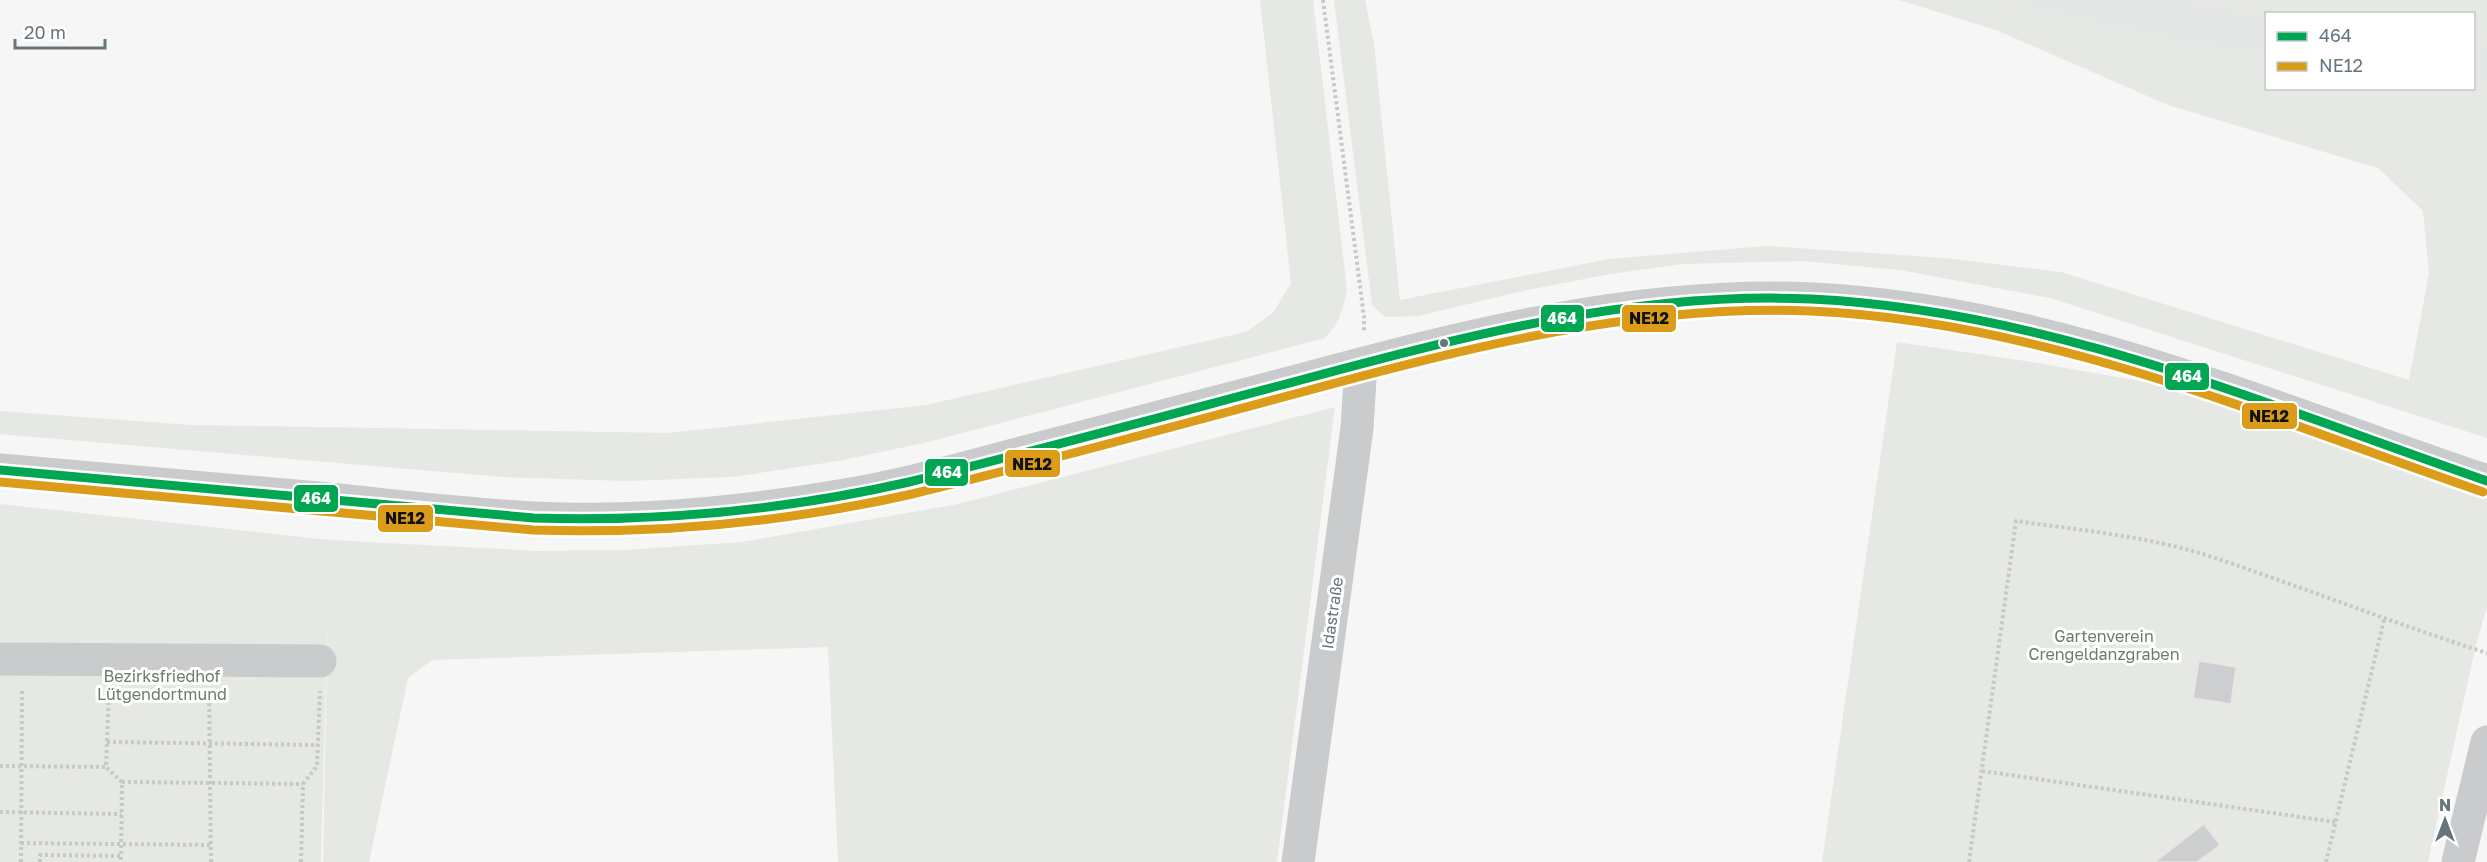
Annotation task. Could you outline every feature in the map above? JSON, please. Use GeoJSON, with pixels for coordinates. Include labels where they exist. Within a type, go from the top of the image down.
{"type":"FeatureCollection","features":[{"type":"Feature","properties":{"kind":"street"},"geometry":{"type":"LineString","coordinates":[[0,470],[535,518],[626,518],[739,510],[844,495],[944,474],[1442,343],[1636,307],[1723,298],[1808,299],[1880,304],[1963,316],[2043,334],[2169,371],[2487,481]]}},
{"type":"Feature","properties":{"kind":"street","name":"Idastraße"},"geometry":{"type":"LineString","coordinates":[[1298,862],[1357,428],[1361,364]]}},
{"type":"Feature","properties":{"kind":"street"},"geometry":{"type":"LineString","coordinates":[[11,659],[321,661]]}},
{"type":"Feature","properties":{"kind":"street"},"geometry":{"type":"LineString","coordinates":[[2458,862],[2487,742]]}},
{"type":"Feature","properties":{"kind":"path"},"geometry":{"type":"LineString","coordinates":[[1323,0],[1364,317],[1361,364]]}},
{"type":"Feature","properties":{"kind":"path"},"geometry":{"type":"LineString","coordinates":[[1969,862],[2016,521],[2113,534],[2204,555],[2384,620],[2487,653]]}},
{"type":"Feature","properties":{"kind":"path"},"geometry":{"type":"LineString","coordinates":[[2326,862],[2384,620]]}},
{"type":"Feature","properties":{"kind":"path"},"geometry":{"type":"LineString","coordinates":[[11,659],[21,766],[21,862]]}},
{"type":"Feature","properties":{"kind":"path"},"geometry":{"type":"LineString","coordinates":[[106,767],[110,659]]}},
{"type":"Feature","properties":{"kind":"path"},"geometry":{"type":"LineString","coordinates":[[209,660],[211,862]]}},
{"type":"Feature","properties":{"kind":"path"},"geometry":{"type":"LineString","coordinates":[[301,862],[303,784],[317,766],[321,661]]}},
{"type":"Feature","properties":{"kind":"path"},"geometry":{"type":"LineString","coordinates":[[107,742],[318,745]]}},
{"type":"Feature","properties":{"kind":"path"},"geometry":{"type":"LineString","coordinates":[[0,766],[106,767],[122,782],[303,784]]}},
{"type":"Feature","properties":{"kind":"path"},"geometry":{"type":"LineString","coordinates":[[1982,771],[2335,822]]}},
{"type":"Feature","properties":{"kind":"path"},"geometry":{"type":"LineString","coordinates":[[121,862],[122,782]]}},
{"type":"Feature","properties":{"kind":"path"},"geometry":{"type":"LineString","coordinates":[[0,812],[121,814]]}},
{"type":"Feature","properties":{"kind":"path"},"geometry":{"type":"LineString","coordinates":[[21,843],[211,845]]}},
{"type":"Feature","properties":{"kind":"path"},"geometry":{"type":"LineString","coordinates":[[40,862],[40,855],[121,856]]}},
{"type":"Feature","properties":{"kind":"shaded area"},"geometry":{"type":"Polygon","coordinates":[[[2004,0],[2191,0],[2265,15],[2265,55],[2189,44],[2004,0]]]}},
{"type":"Feature","properties":{"kind":"shaded area"},"geometry":{"type":"Polygon","coordinates":[[[2475,45],[2487,47],[2487,85],[2475,84],[2475,45]]]}},
{"type":"Feature","properties":{"kind":"green space"},"geometry":{"type":"Polygon","coordinates":[[[1260,0],[1313,0],[1347,290],[1340,316],[1325,338],[928,442],[838,461],[732,477],[627,481],[503,477],[0,434],[0,411],[190,425],[669,433],[926,405],[1246,332],[1273,313],[1291,283],[1260,0]]]}},
{"type":"Feature","properties":{"kind":"green space"},"geometry":{"type":"Polygon","coordinates":[[[1334,0],[1365,0],[1374,44],[1400,300],[1609,259],[1767,246],[1944,258],[2061,272],[2409,380],[2429,273],[2423,211],[2378,168],[2168,105],[1996,30],[1899,0],[2004,0],[2189,44],[2265,55],[2265,90],[2475,90],[2475,84],[2487,85],[2487,438],[2050,298],[1900,270],[1803,261],[1684,264],[1610,274],[1523,291],[1418,316],[1385,317],[1372,305],[1334,0]]]}},
{"type":"Feature","properties":{"kind":"green space"},"geometry":{"type":"Polygon","coordinates":[[[2191,0],[2487,0],[2487,47],[2475,45],[2475,12],[2265,12],[2265,15],[2191,0]]]}},
{"type":"Feature","properties":{"kind":"green space","name":"Gartenverein Crengeldanzgraben"},"geometry":{"type":"Polygon","coordinates":[[[1897,342],[2032,362],[2162,385],[2487,499],[2487,606],[2475,649],[2428,862],[1822,862],[1897,342]]]}},
{"type":"Feature","properties":{"kind":"green space","name":"Bezirksfriedhof Lütgendortmund"},"geometry":{"type":"Polygon","coordinates":[[[1335,407],[1277,862],[838,862],[828,647],[432,660],[408,678],[369,862],[323,862],[328,602],[321,862],[0,862],[0,504],[329,540],[537,551],[624,550],[742,542],[958,504],[1335,407]]]}},
{"type":"Feature","properties":{"kind":"building"},"geometry":{"type":"Polygon","coordinates":[[[2199,661],[2236,667],[2231,704],[2193,698],[2199,661]]]}},
{"type":"Feature","properties":{"kind":"building"},"geometry":{"type":"Polygon","coordinates":[[[2204,824],[2220,845],[2197,862],[2155,862],[2204,824]]]}},
{"type":"Feature","properties":{"kind":"transit line","name":"464"},"geometry":{"type":"LineString","coordinates":[[0,470],[534,518],[628,518],[723,512],[816,500],[909,482],[1487,333],[1615,310],[1680,302],[1746,298],[1811,299],[1899,307],[1985,321],[2070,341],[2239,393],[2487,481]]}},
{"type":"Feature","properties":{"kind":"transit line","name":"NE12"},"geometry":{"type":"LineString","coordinates":[[0,482],[533,530],[629,530],[724,524],[818,512],[912,494],[1430,359],[1555,332],[1682,314],[1810,311],[1897,319],[1983,333],[2068,353],[2236,404],[2483,492]]}}]}
